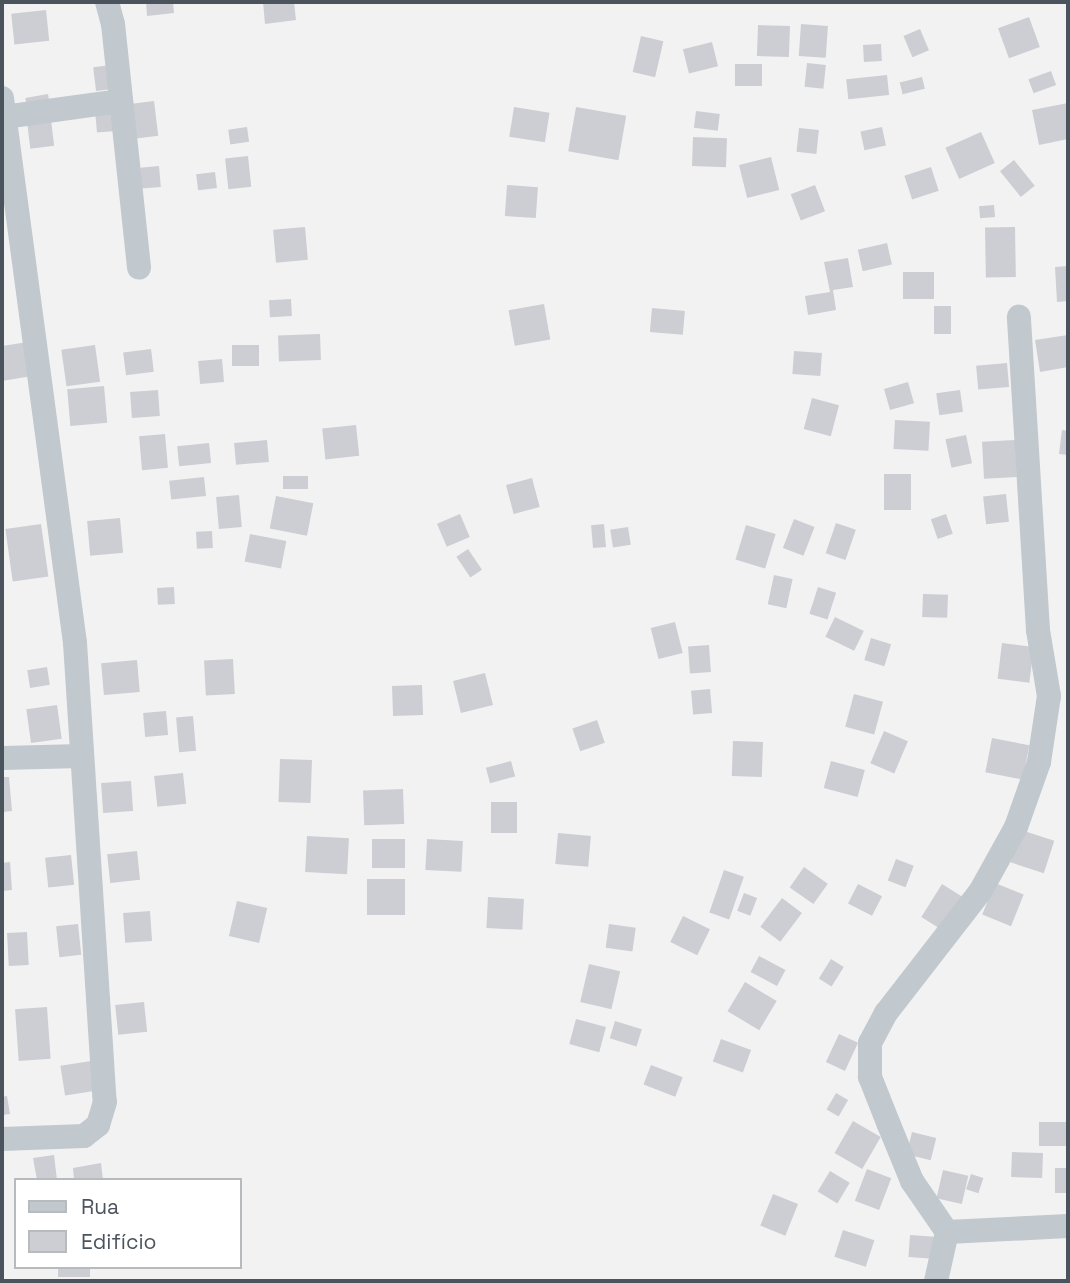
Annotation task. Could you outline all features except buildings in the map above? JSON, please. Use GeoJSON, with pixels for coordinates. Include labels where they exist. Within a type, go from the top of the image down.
{"type":"FeatureCollection","features":[{"type":"Feature","properties":{"kind":"street"},"geometry":{"type":"LineString","coordinates":[[107,2],[139,268]]}},
{"type":"Feature","properties":{"kind":"street"},"geometry":{"type":"LineString","coordinates":[[2,1139],[84,1136],[98,1125],[105,1102],[75,643],[2,103],[121,102]]}},
{"type":"Feature","properties":{"kind":"street"},"geometry":{"type":"LineString","coordinates":[[936,1281],[947,1232],[912,1181],[889,1125],[870,1077],[870,1043],[886,1013],[981,892],[1016,827],[1039,762],[1059,691],[1038,631],[1019,317]]}},
{"type":"Feature","properties":{"kind":"street"},"geometry":{"type":"LineString","coordinates":[[2,758],[82,756]]}},
{"type":"Feature","properties":{"kind":"street"},"geometry":{"type":"LineString","coordinates":[[947,1232],[1068,1226]]}}]}
